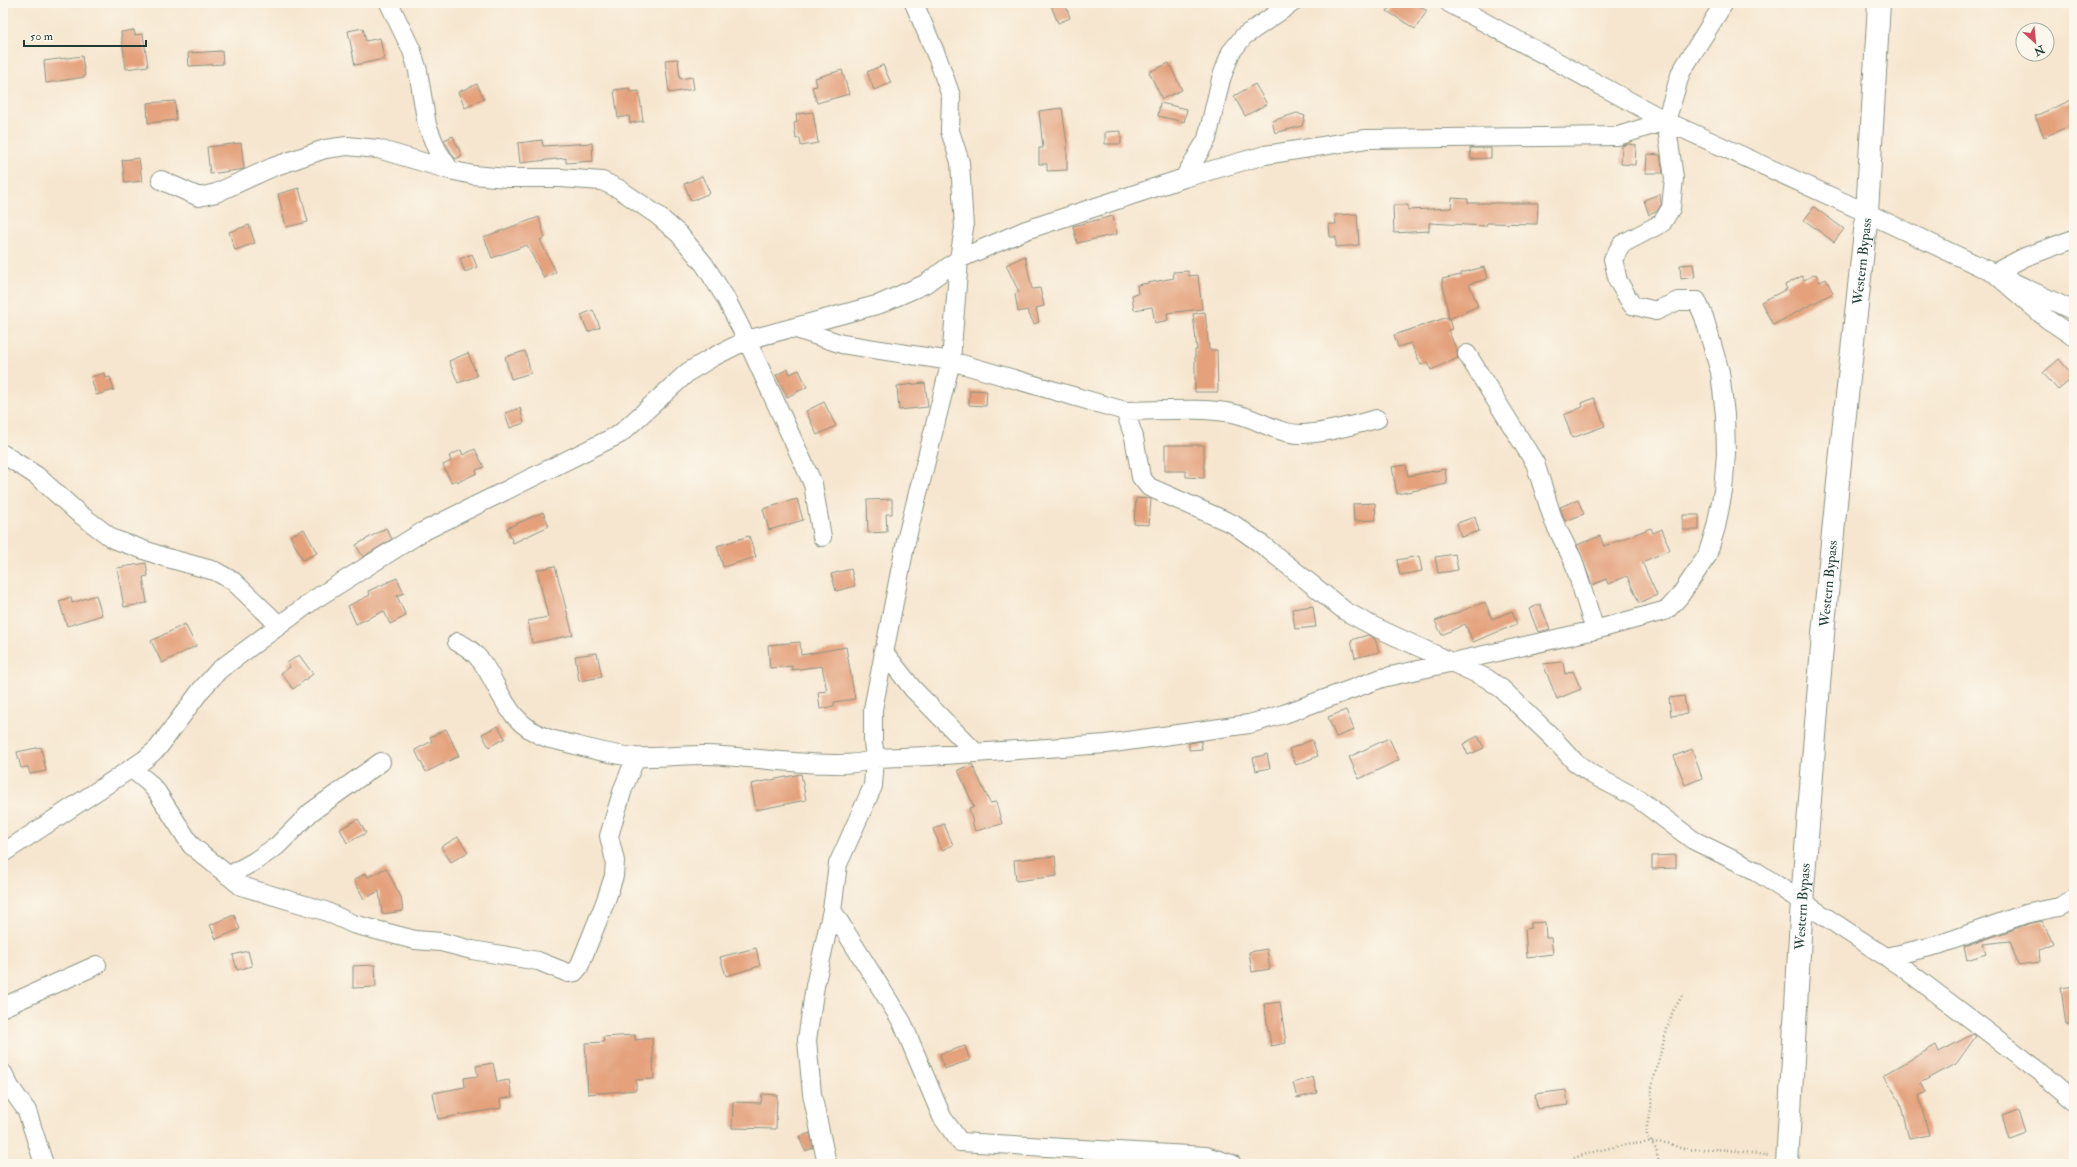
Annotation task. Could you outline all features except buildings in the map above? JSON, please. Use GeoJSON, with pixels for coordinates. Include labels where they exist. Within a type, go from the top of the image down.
{"type":"FeatureCollection","features":[{"type":"Feature","properties":{"kind":"main road","name":"Western Bypass"},"geometry":{"type":"LineString","coordinates":[[1787,1162],[1802,901],[1825,619],[1842,442],[1867,213],[1879,3]]}},
{"type":"Feature","properties":{"kind":"street"},"geometry":{"type":"LineString","coordinates":[[389,3],[412,51],[418,71],[427,125],[437,150],[450,170]]}},
{"type":"Feature","properties":{"kind":"street"},"geometry":{"type":"LineString","coordinates":[[827,1164],[812,1094],[807,1040],[815,986],[832,910],[838,864],[873,786],[875,758],[872,709],[906,541],[951,361],[959,259],[964,228],[960,162],[950,131],[951,96],[938,59],[914,3]]}},
{"type":"Feature","properties":{"kind":"street"},"geometry":{"type":"LineString","coordinates":[[1184,178],[1207,139],[1221,79],[1231,52],[1244,36],[1292,3]]}},
{"type":"Feature","properties":{"kind":"street"},"geometry":{"type":"LineString","coordinates":[[1449,3],[1666,121],[1867,213],[2074,311]]}},
{"type":"Feature","properties":{"kind":"street"},"geometry":{"type":"LineString","coordinates":[[457,642],[466,646],[477,655],[512,715],[536,735],[611,753],[636,757],[707,755],[822,764],[869,761],[875,758],[929,756],[1106,744],[1249,724],[1284,714],[1382,678],[1414,670],[1455,663],[1595,630],[1667,610],[1680,597],[1707,556],[1716,526],[1723,491],[1726,454],[1725,415],[1721,379],[1704,318],[1697,301],[1678,301],[1656,311],[1632,305],[1618,281],[1613,259],[1622,244],[1662,223],[1671,208],[1674,178],[1666,121],[1682,72],[1724,3]]}},
{"type":"Feature","properties":{"kind":"street"},"geometry":{"type":"LineString","coordinates":[[3,853],[132,769],[158,748],[219,670],[315,598],[422,532],[620,434],[688,372],[713,357],[747,340],[880,304],[925,284],[959,259],[1039,225],[1184,178],[1265,155],[1366,139],[1618,136],[1666,121]]}},
{"type":"Feature","properties":{"kind":"street"},"geometry":{"type":"LineString","coordinates":[[161,180],[199,197],[216,193],[273,167],[325,149],[346,146],[378,149],[450,170],[474,175],[507,178],[560,178],[602,181],[619,189],[656,215],[679,234],[704,264],[725,297],[747,340],[813,484],[822,537]]}},
{"type":"Feature","properties":{"kind":"street"},"geometry":{"type":"LineString","coordinates":[[1994,273],[2025,256],[2074,239]]}},
{"type":"Feature","properties":{"kind":"street"},"geometry":{"type":"LineString","coordinates":[[1994,273],[2048,318],[2074,337]]}},
{"type":"Feature","properties":{"kind":"street"},"geometry":{"type":"LineString","coordinates":[[793,328],[842,344],[951,361],[1125,411],[1213,411],[1233,413],[1287,432],[1301,434],[1319,432],[1377,419]]}},
{"type":"Feature","properties":{"kind":"street"},"geometry":{"type":"LineString","coordinates":[[1467,354],[1535,463],[1554,522],[1573,560],[1595,630]]}},
{"type":"Feature","properties":{"kind":"street"},"geometry":{"type":"LineString","coordinates":[[1125,411],[1134,437],[1141,477],[1149,487],[1233,524],[1260,543],[1345,611],[1373,626],[1486,678],[1502,689],[1552,737],[1575,762],[1593,775],[1636,798],[1693,840],[1754,870],[1906,970],[2038,1070],[2074,1101]]}},
{"type":"Feature","properties":{"kind":"street"},"geometry":{"type":"LineString","coordinates":[[3,454],[37,476],[77,512],[113,539],[164,557],[215,571],[233,581],[279,625]]}},
{"type":"Feature","properties":{"kind":"street"},"geometry":{"type":"LineString","coordinates":[[883,651],[913,689],[976,753]]}},
{"type":"Feature","properties":{"kind":"street"},"geometry":{"type":"LineString","coordinates":[[132,769],[148,782],[157,792],[192,846],[241,886],[257,892],[326,911],[353,924],[415,940],[441,942],[472,950],[538,961],[568,973],[575,972],[579,967],[614,876],[615,861],[609,836],[623,789],[636,757]]}},
{"type":"Feature","properties":{"kind":"street"},"geometry":{"type":"LineString","coordinates":[[228,876],[255,861],[276,846],[311,812],[381,762]]}},
{"type":"Feature","properties":{"kind":"street"},"geometry":{"type":"LineString","coordinates":[[1887,958],[1938,945],[2025,914],[2059,907],[2074,899]]}},
{"type":"Feature","properties":{"kind":"street"},"geometry":{"type":"LineString","coordinates":[[832,910],[902,1022],[942,1117],[960,1142],[1206,1156],[1232,1164]]}},
{"type":"Feature","properties":{"kind":"street"},"geometry":{"type":"LineString","coordinates":[[3,1007],[97,965]]}},
{"type":"Feature","properties":{"kind":"street"},"geometry":{"type":"LineString","coordinates":[[3,1073],[10,1087],[27,1111],[44,1164]]}},
{"type":"Feature","properties":{"kind":"path"},"geometry":{"type":"LineString","coordinates":[[1658,1164],[1656,1149],[1647,1136],[1646,1124],[1651,1109],[1652,1086],[1666,1029],[1673,1011],[1682,996]]}},
{"type":"Feature","properties":{"kind":"path"},"geometry":{"type":"LineString","coordinates":[[1558,1164],[1582,1155],[1618,1147],[1652,1143],[1674,1144],[1682,1149],[1740,1151],[1787,1162]]}}]}
